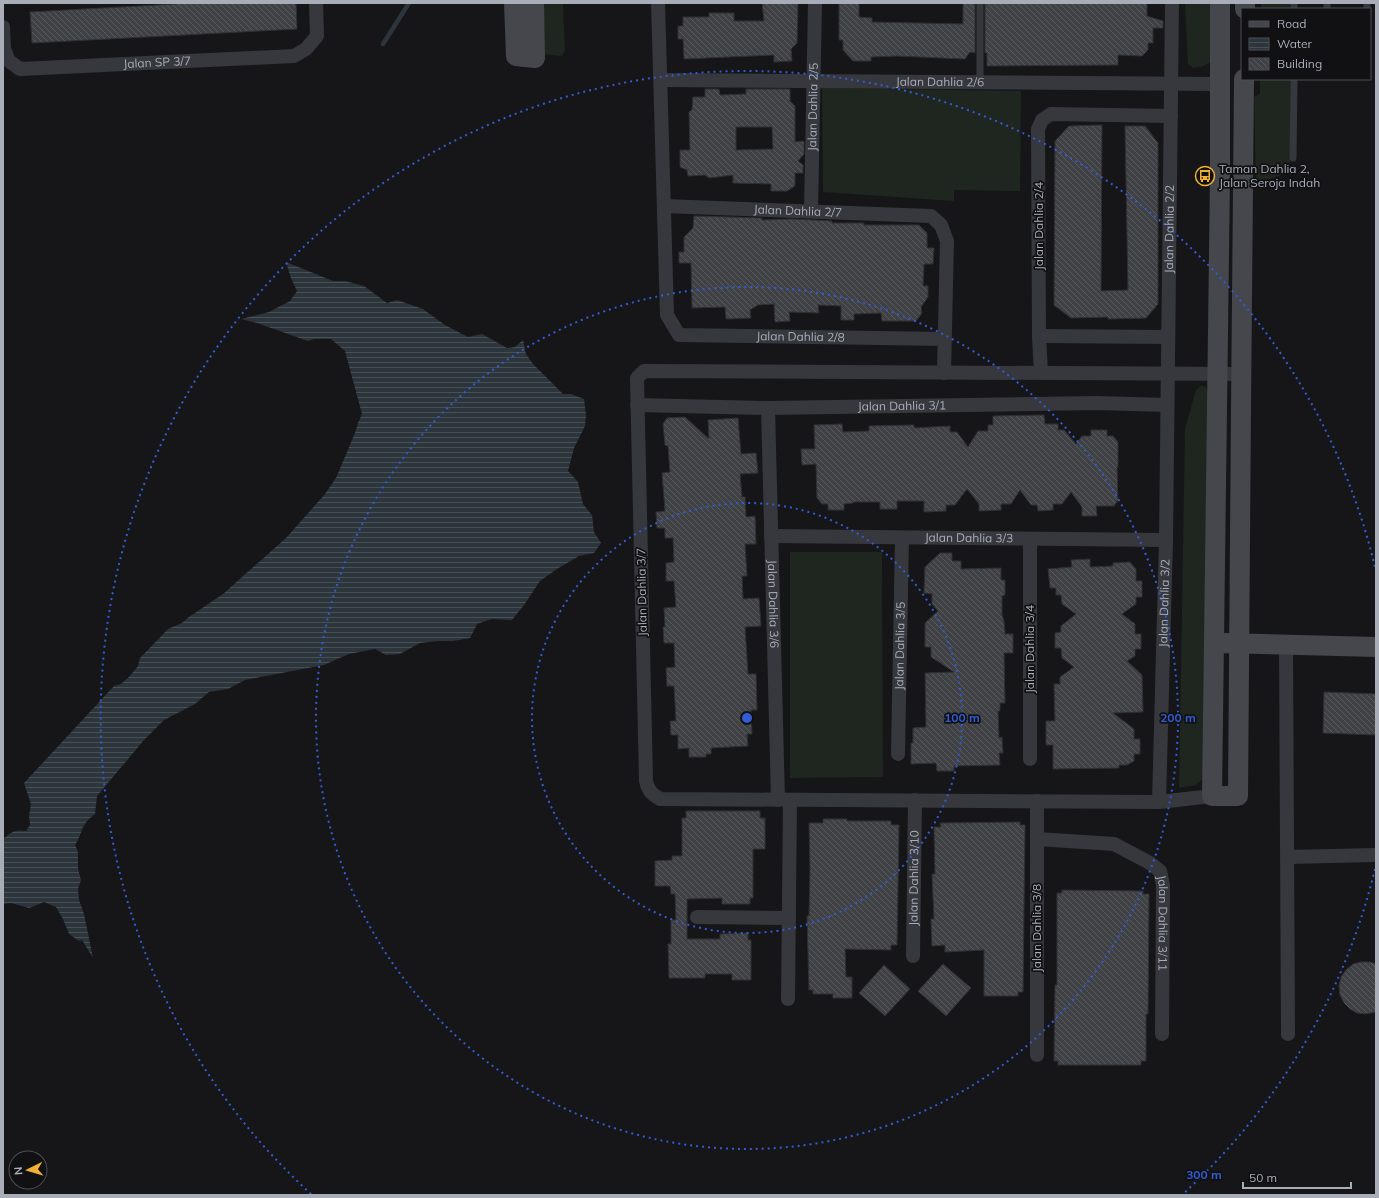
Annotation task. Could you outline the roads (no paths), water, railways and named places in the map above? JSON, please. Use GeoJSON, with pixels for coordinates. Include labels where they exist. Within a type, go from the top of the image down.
{"type":"FeatureCollection","features":[{"type":"Feature","properties":{"kind":"street","name":"Jalan SP 3/7"},"geometry":{"type":"LineString","coordinates":[[3,27],[4,49],[9,61],[20,69],[294,56],[306,49],[317,36],[316,3]]}},
{"type":"Feature","properties":{"kind":"street"},"geometry":{"type":"LineString","coordinates":[[514,3],[516,56],[535,58],[534,3]]}},
{"type":"Feature","properties":{"kind":"street"},"geometry":{"type":"LineString","coordinates":[[658,3],[664,206]]}},
{"type":"Feature","properties":{"kind":"street","name":"Jalan Dahlia 2/5"},"geometry":{"type":"LineString","coordinates":[[811,211],[815,3]]}},
{"type":"Feature","properties":{"kind":"street","name":"Jalan Dahlia 2/2"},"geometry":{"type":"LineString","coordinates":[[1167,405],[1172,3]]}},
{"type":"Feature","properties":{"kind":"street"},"geometry":{"type":"LineString","coordinates":[[1212,796],[1216,375],[1220,176],[1220,3]]}},
{"type":"Feature","properties":{"kind":"street","name":"Jalan Dahlia 2/6"},"geometry":{"type":"LineString","coordinates":[[661,80],[1219,84]]}},
{"type":"Feature","properties":{"kind":"street"},"geometry":{"type":"LineString","coordinates":[[784,800],[1159,802],[1212,796],[1238,796],[1238,644],[1244,80]]}},
{"type":"Feature","properties":{"kind":"street","name":"Jalan Dahlia 2/4"},"geometry":{"type":"LineString","coordinates":[[1041,374],[1039,336],[1038,130],[1042,120],[1051,114],[1171,116]]}},
{"type":"Feature","properties":{"kind":"street","name":"Jalan Dahlia 2/7"},"geometry":{"type":"LineString","coordinates":[[664,206],[931,216],[941,226],[947,241],[944,339]]}},
{"type":"Feature","properties":{"kind":"street","name":"Jalan Dahlia 2/8"},"geometry":{"type":"LineString","coordinates":[[664,206],[667,315],[679,335],[944,339]]}},
{"type":"Feature","properties":{"kind":"street"},"geometry":{"type":"LineString","coordinates":[[1039,336],[1168,337]]}},
{"type":"Feature","properties":{"kind":"street"},"geometry":{"type":"LineString","coordinates":[[944,339],[944,373],[1242,374]]}},
{"type":"Feature","properties":{"kind":"street","name":"Jalan Dahlia 3/7"},"geometry":{"type":"LineString","coordinates":[[784,800],[660,799],[652,794],[648,789],[646,781],[637,378],[644,371],[944,373]]}},
{"type":"Feature","properties":{"kind":"street","name":"Jalan Dahlia 3/1"},"geometry":{"type":"LineString","coordinates":[[637,405],[768,408],[1097,403],[1167,405]]}},
{"type":"Feature","properties":{"kind":"street","name":"Jalan Dahlia 3/2"},"geometry":{"type":"LineString","coordinates":[[1159,802],[1166,540],[1167,405]]}},
{"type":"Feature","properties":{"kind":"street","name":"Jalan Dahlia 3/6"},"geometry":{"type":"LineString","coordinates":[[768,408],[771,536],[789,918],[788,999]]}},
{"type":"Feature","properties":{"kind":"street","name":"Jalan Dahlia 3/3"},"geometry":{"type":"LineString","coordinates":[[771,536],[1030,540],[1166,540]]}},
{"type":"Feature","properties":{"kind":"street","name":"Jalan Dahlia 3/5"},"geometry":{"type":"LineString","coordinates":[[898,754],[902,538]]}},
{"type":"Feature","properties":{"kind":"street","name":"Jalan Dahlia 3/4"},"geometry":{"type":"LineString","coordinates":[[1030,540],[1030,759]]}},
{"type":"Feature","properties":{"kind":"street"},"geometry":{"type":"LineString","coordinates":[[1214,643],[1286,646],[1376,647]]}},
{"type":"Feature","properties":{"kind":"street"},"geometry":{"type":"LineString","coordinates":[[1286,646],[1288,1034]]}},
{"type":"Feature","properties":{"kind":"street","name":"Jalan Dahlia 3/10"},"geometry":{"type":"LineString","coordinates":[[913,956],[915,800]]}},
{"type":"Feature","properties":{"kind":"street","name":"Jalan Dahlia 3/8"},"geometry":{"type":"LineString","coordinates":[[1037,802],[1037,1055]]}},
{"type":"Feature","properties":{"kind":"street","name":"Jalan Dahlia 3/11"},"geometry":{"type":"LineString","coordinates":[[1037,839],[1114,844],[1150,862],[1160,871],[1163,885],[1162,1034]]}},
{"type":"Feature","properties":{"kind":"street"},"geometry":{"type":"LineString","coordinates":[[1287,856],[1376,855]]}},
{"type":"Feature","properties":{"kind":"street"},"geometry":{"type":"LineString","coordinates":[[697,917],[789,918]]}},
{"type":"Feature","properties":{"kind":"lane"},"geometry":{"type":"LineString","coordinates":[[980,3],[980,83]]}},
{"type":"Feature","properties":{"kind":"lane"},"geometry":{"type":"LineString","coordinates":[[1293,158],[1294,80]]}},
{"type":"Feature","properties":{"kind":"water"},"geometry":{"type":"Polygon","coordinates":[[[286,262],[333,281],[345,281],[364,286],[387,303],[397,300],[423,309],[445,325],[468,337],[482,334],[507,348],[515,347],[523,340],[526,354],[533,364],[563,394],[571,394],[584,399],[586,415],[585,426],[574,448],[568,471],[578,482],[583,504],[592,515],[594,532],[601,543],[594,553],[579,556],[540,581],[512,620],[492,619],[477,624],[470,638],[453,641],[420,643],[400,654],[386,655],[375,649],[349,654],[324,665],[245,680],[228,689],[209,692],[195,704],[164,720],[144,740],[97,796],[95,814],[84,825],[75,845],[78,852],[78,869],[81,880],[78,889],[79,900],[84,914],[93,958],[82,940],[79,941],[69,934],[56,907],[44,902],[29,908],[11,903],[3,904],[3,839],[13,832],[19,830],[26,831],[30,825],[29,816],[31,804],[24,783],[114,686],[121,684],[129,677],[138,666],[140,658],[168,629],[182,623],[223,594],[287,537],[325,494],[336,478],[362,414],[345,351],[331,339],[314,339],[308,341],[241,319],[269,312],[290,301],[297,291],[286,262]]]}},
{"type":"Feature","properties":{"kind":"waterway"},"geometry":{"type":"LineString","coordinates":[[383,44],[409,3]]}},
{"type":"Feature","properties":{"kind":"place","name":"Taman Dahlia 2, Jalan Seroja Indah"},"geometry":{"type":"Point","coordinates":[1205,176]}}]}
